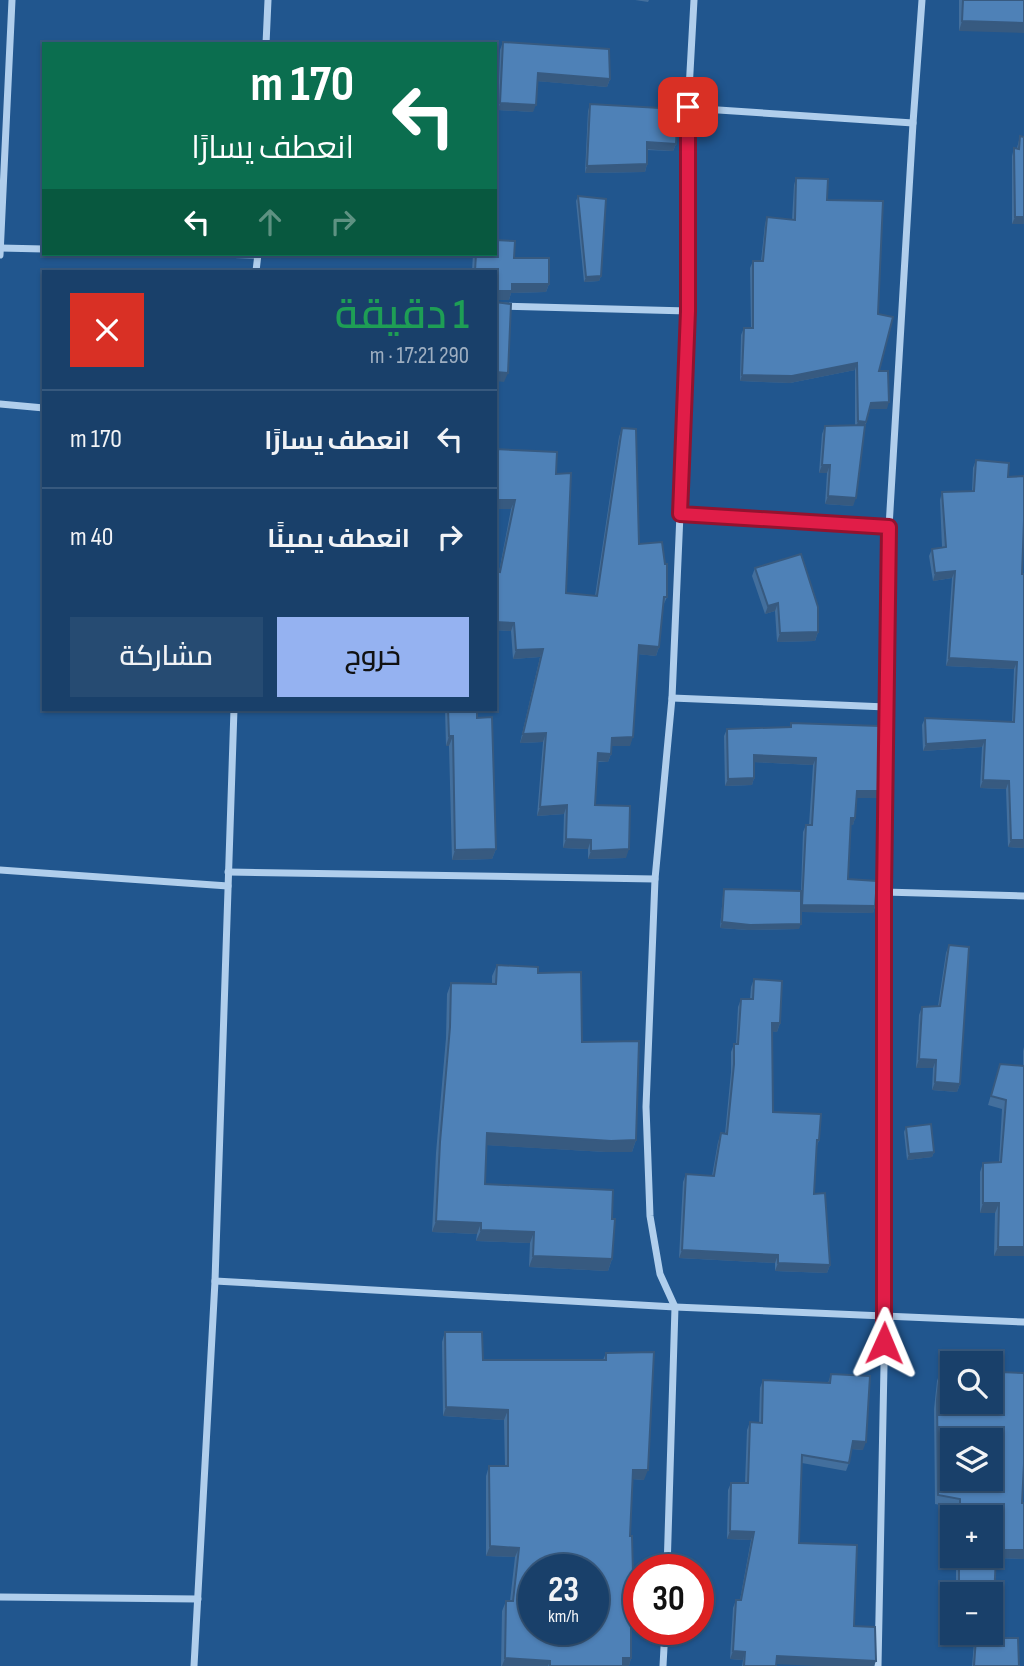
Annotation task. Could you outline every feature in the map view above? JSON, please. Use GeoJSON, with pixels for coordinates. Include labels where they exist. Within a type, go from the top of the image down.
{"type":"FeatureCollection","features":[{"type":"Feature","properties":{"kind":"street"},"geometry":{"type":"LineString","coordinates":[[0,256],[12,0]]}},
{"type":"Feature","properties":{"kind":"street"},"geometry":{"type":"LineString","coordinates":[[266,42],[268,0]]}},
{"type":"Feature","properties":{"kind":"street"},"geometry":{"type":"LineString","coordinates":[[667,1554],[675,1307],[660,1274],[650,1216],[646,1107],[655,879],[672,698],[680,514],[688,311],[688,107],[694,0]]}},
{"type":"Feature","properties":{"kind":"street"},"geometry":{"type":"LineString","coordinates":[[878,1666],[885,1316],[884,892],[889,527],[922,0]]}},
{"type":"Feature","properties":{"kind":"street"},"geometry":{"type":"LineString","coordinates":[[688,107],[913,124]]}},
{"type":"Feature","properties":{"kind":"street"},"geometry":{"type":"LineString","coordinates":[[0,248],[42,249]]}},
{"type":"Feature","properties":{"kind":"street"},"geometry":{"type":"LineString","coordinates":[[497,306],[688,311]]}},
{"type":"Feature","properties":{"kind":"street"},"geometry":{"type":"LineString","coordinates":[[0,404],[42,408]]}},
{"type":"Feature","properties":{"kind":"street"},"geometry":{"type":"LineString","coordinates":[[680,514],[889,527]]}},
{"type":"Feature","properties":{"kind":"street"},"geometry":{"type":"LineString","coordinates":[[672,698],[886,707]]}},
{"type":"Feature","properties":{"kind":"street"},"geometry":{"type":"LineString","coordinates":[[194,1666],[215,1281],[234,711]]}},
{"type":"Feature","properties":{"kind":"street"},"geometry":{"type":"LineString","coordinates":[[0,870],[228,886]]}},
{"type":"Feature","properties":{"kind":"street"},"geometry":{"type":"LineString","coordinates":[[228,872],[655,879]]}},
{"type":"Feature","properties":{"kind":"street"},"geometry":{"type":"LineString","coordinates":[[884,892],[1024,896]]}},
{"type":"Feature","properties":{"kind":"street"},"geometry":{"type":"LineString","coordinates":[[215,1281],[675,1307],[1024,1322]]}},
{"type":"Feature","properties":{"kind":"street"},"geometry":{"type":"LineString","coordinates":[[0,1597],[198,1599]]}},
{"type":"Feature","properties":{"kind":"street"},"geometry":{"type":"LineString","coordinates":[[663,1666],[664,1645]]}},
{"type":"Feature","properties":{"kind":"building"},"geometry":{"type":"Polygon","coordinates":[[[963,0],[1024,0],[1024,23],[962,21],[963,0]]]}},
{"type":"Feature","properties":{"kind":"building"},"geometry":{"type":"Polygon","coordinates":[[[503,42],[609,49],[610,79],[538,73],[536,105],[500,103],[503,42]]]}},
{"type":"Feature","properties":{"kind":"building"},"geometry":{"type":"Polygon","coordinates":[[[590,104],[678,109],[676,144],[647,142],[647,164],[587,166],[590,104]]]}},
{"type":"Feature","properties":{"kind":"building"},"geometry":{"type":"Polygon","coordinates":[[[1020,136],[1024,137],[1024,217],[1015,217],[1014,148],[1019,149],[1020,136]]]}},
{"type":"Feature","properties":{"kind":"building"},"geometry":{"type":"Polygon","coordinates":[[[796,178],[828,179],[827,200],[883,201],[878,314],[893,317],[879,371],[888,371],[889,402],[871,403],[866,422],[858,421],[857,363],[792,376],[742,375],[744,328],[753,328],[753,261],[763,261],[767,217],[795,220],[796,178]]]}},
{"type":"Feature","properties":{"kind":"building"},"geometry":{"type":"Polygon","coordinates":[[[578,196],[606,199],[601,276],[586,277],[578,196]]]}},
{"type":"Feature","properties":{"kind":"building"},"geometry":{"type":"Polygon","coordinates":[[[497,240],[515,241],[514,258],[549,258],[549,284],[512,284],[512,291],[497,292],[497,270],[475,270],[476,256],[497,256],[497,240]]]}},
{"type":"Feature","properties":{"kind":"building"},"geometry":{"type":"Polygon","coordinates":[[[497,302],[511,304],[508,373],[497,372],[497,302]]]}},
{"type":"Feature","properties":{"kind":"building"},"geometry":{"type":"Polygon","coordinates":[[[865,425],[856,498],[828,496],[830,465],[822,465],[825,426],[865,425]]]}},
{"type":"Feature","properties":{"kind":"building"},"geometry":{"type":"Polygon","coordinates":[[[622,428],[636,429],[639,544],[662,542],[667,564],[667,597],[664,597],[659,647],[639,645],[633,737],[612,738],[611,754],[598,753],[595,805],[630,806],[629,849],[591,851],[591,840],[566,839],[567,805],[540,807],[546,733],[523,734],[543,649],[516,650],[514,623],[497,622],[497,571],[500,572],[515,500],[497,500],[497,449],[557,452],[556,474],[571,473],[566,593],[597,596],[622,428]]]}},
{"type":"Feature","properties":{"kind":"building"},"geometry":{"type":"Polygon","coordinates":[[[976,460],[1009,463],[1008,477],[1024,476],[1024,840],[1011,840],[1009,781],[983,780],[985,740],[926,744],[925,718],[1014,722],[1017,662],[949,658],[955,571],[935,573],[932,549],[946,547],[942,492],[974,491],[976,460]]]}},
{"type":"Feature","properties":{"kind":"building"},"geometry":{"type":"Polygon","coordinates":[[[801,554],[818,607],[818,632],[780,633],[778,603],[768,606],[755,568],[801,554]]]}},
{"type":"Feature","properties":{"kind":"building"},"geometry":{"type":"Polygon","coordinates":[[[448,711],[477,711],[477,718],[492,717],[496,849],[455,850],[453,736],[449,736],[448,711]]]}},
{"type":"Feature","properties":{"kind":"building"},"geometry":{"type":"Polygon","coordinates":[[[791,723],[880,726],[881,791],[857,791],[855,818],[851,818],[848,879],[877,881],[875,906],[802,905],[806,825],[812,825],[816,758],[754,755],[754,778],[728,779],[727,729],[791,727],[791,723]]]}},
{"type":"Feature","properties":{"kind":"building"},"geometry":{"type":"Polygon","coordinates":[[[724,889],[801,891],[801,924],[750,925],[722,922],[724,889]]]}},
{"type":"Feature","properties":{"kind":"building"},"geometry":{"type":"Polygon","coordinates":[[[949,945],[969,947],[960,1084],[935,1082],[936,1060],[919,1059],[922,1007],[940,1006],[949,945]]]}},
{"type":"Feature","properties":{"kind":"building"},"geometry":{"type":"Polygon","coordinates":[[[497,965],[538,967],[538,973],[581,972],[582,1042],[639,1041],[636,1140],[611,1141],[487,1133],[485,1184],[613,1190],[612,1219],[615,1219],[612,1259],[533,1256],[534,1232],[481,1230],[481,1223],[436,1221],[451,983],[496,984],[497,965]]]}},
{"type":"Feature","properties":{"kind":"building"},"geometry":{"type":"Polygon","coordinates":[[[754,979],[782,981],[780,1023],[772,1023],[773,1112],[821,1114],[814,1194],[825,1193],[830,1265],[778,1263],[778,1255],[682,1250],[686,1174],[714,1176],[721,1133],[727,1134],[734,1044],[738,1044],[741,999],[753,999],[754,979]]]}},
{"type":"Feature","properties":{"kind":"building"},"geometry":{"type":"Polygon","coordinates":[[[1000,1064],[1024,1066],[1024,1247],[998,1247],[999,1203],[983,1203],[983,1163],[1001,1162],[1006,1100],[991,1096],[1000,1064]]]}},
{"type":"Feature","properties":{"kind":"building"},"geometry":{"type":"Polygon","coordinates":[[[931,1124],[934,1152],[909,1154],[906,1127],[931,1124]]]}},
{"type":"Feature","properties":{"kind":"building"},"geometry":{"type":"Polygon","coordinates":[[[445,1332],[482,1332],[483,1360],[606,1360],[606,1353],[654,1352],[648,1470],[633,1470],[630,1536],[632,1554],[623,1554],[623,1645],[631,1645],[631,1658],[623,1658],[623,1666],[550,1666],[550,1661],[505,1658],[506,1601],[513,1601],[518,1557],[518,1645],[609,1645],[609,1554],[518,1554],[519,1548],[490,1546],[489,1466],[508,1466],[508,1410],[446,1407],[445,1332]]]}},
{"type":"Feature","properties":{"kind":"building"},"geometry":{"type":"Polygon","coordinates":[[[940,1372],[940,1414],[1003,1414],[1003,1372],[1024,1373],[1024,1550],[1003,1550],[1003,1505],[960,1505],[960,1499],[938,1495],[937,1400],[940,1372]]]}},
{"type":"Feature","properties":{"kind":"building"},"geometry":{"type":"Polygon","coordinates":[[[831,1374],[870,1376],[866,1442],[853,1441],[849,1463],[802,1455],[799,1543],[857,1545],[854,1626],[875,1627],[876,1661],[777,1656],[776,1666],[744,1666],[745,1652],[733,1651],[736,1600],[741,1600],[754,1532],[730,1531],[731,1483],[748,1483],[750,1422],[762,1423],[763,1380],[830,1383],[831,1374]]]}},
{"type":"Feature","properties":{"kind":"building"},"geometry":{"type":"Polygon","coordinates":[[[959,1568],[995,1568],[995,1582],[959,1582],[959,1568]]]}},
{"type":"Feature","properties":{"kind":"building"},"geometry":{"type":"Polygon","coordinates":[[[1003,1638],[1018,1638],[1019,1666],[974,1666],[976,1645],[1003,1645],[1003,1638]]]}},
{"type":"Feature","properties":{"kind":"route"},"geometry":{"type":"LineString","coordinates":[[688,107],[688,311],[680,514],[889,527],[884,892],[884,1343]]}}]}
